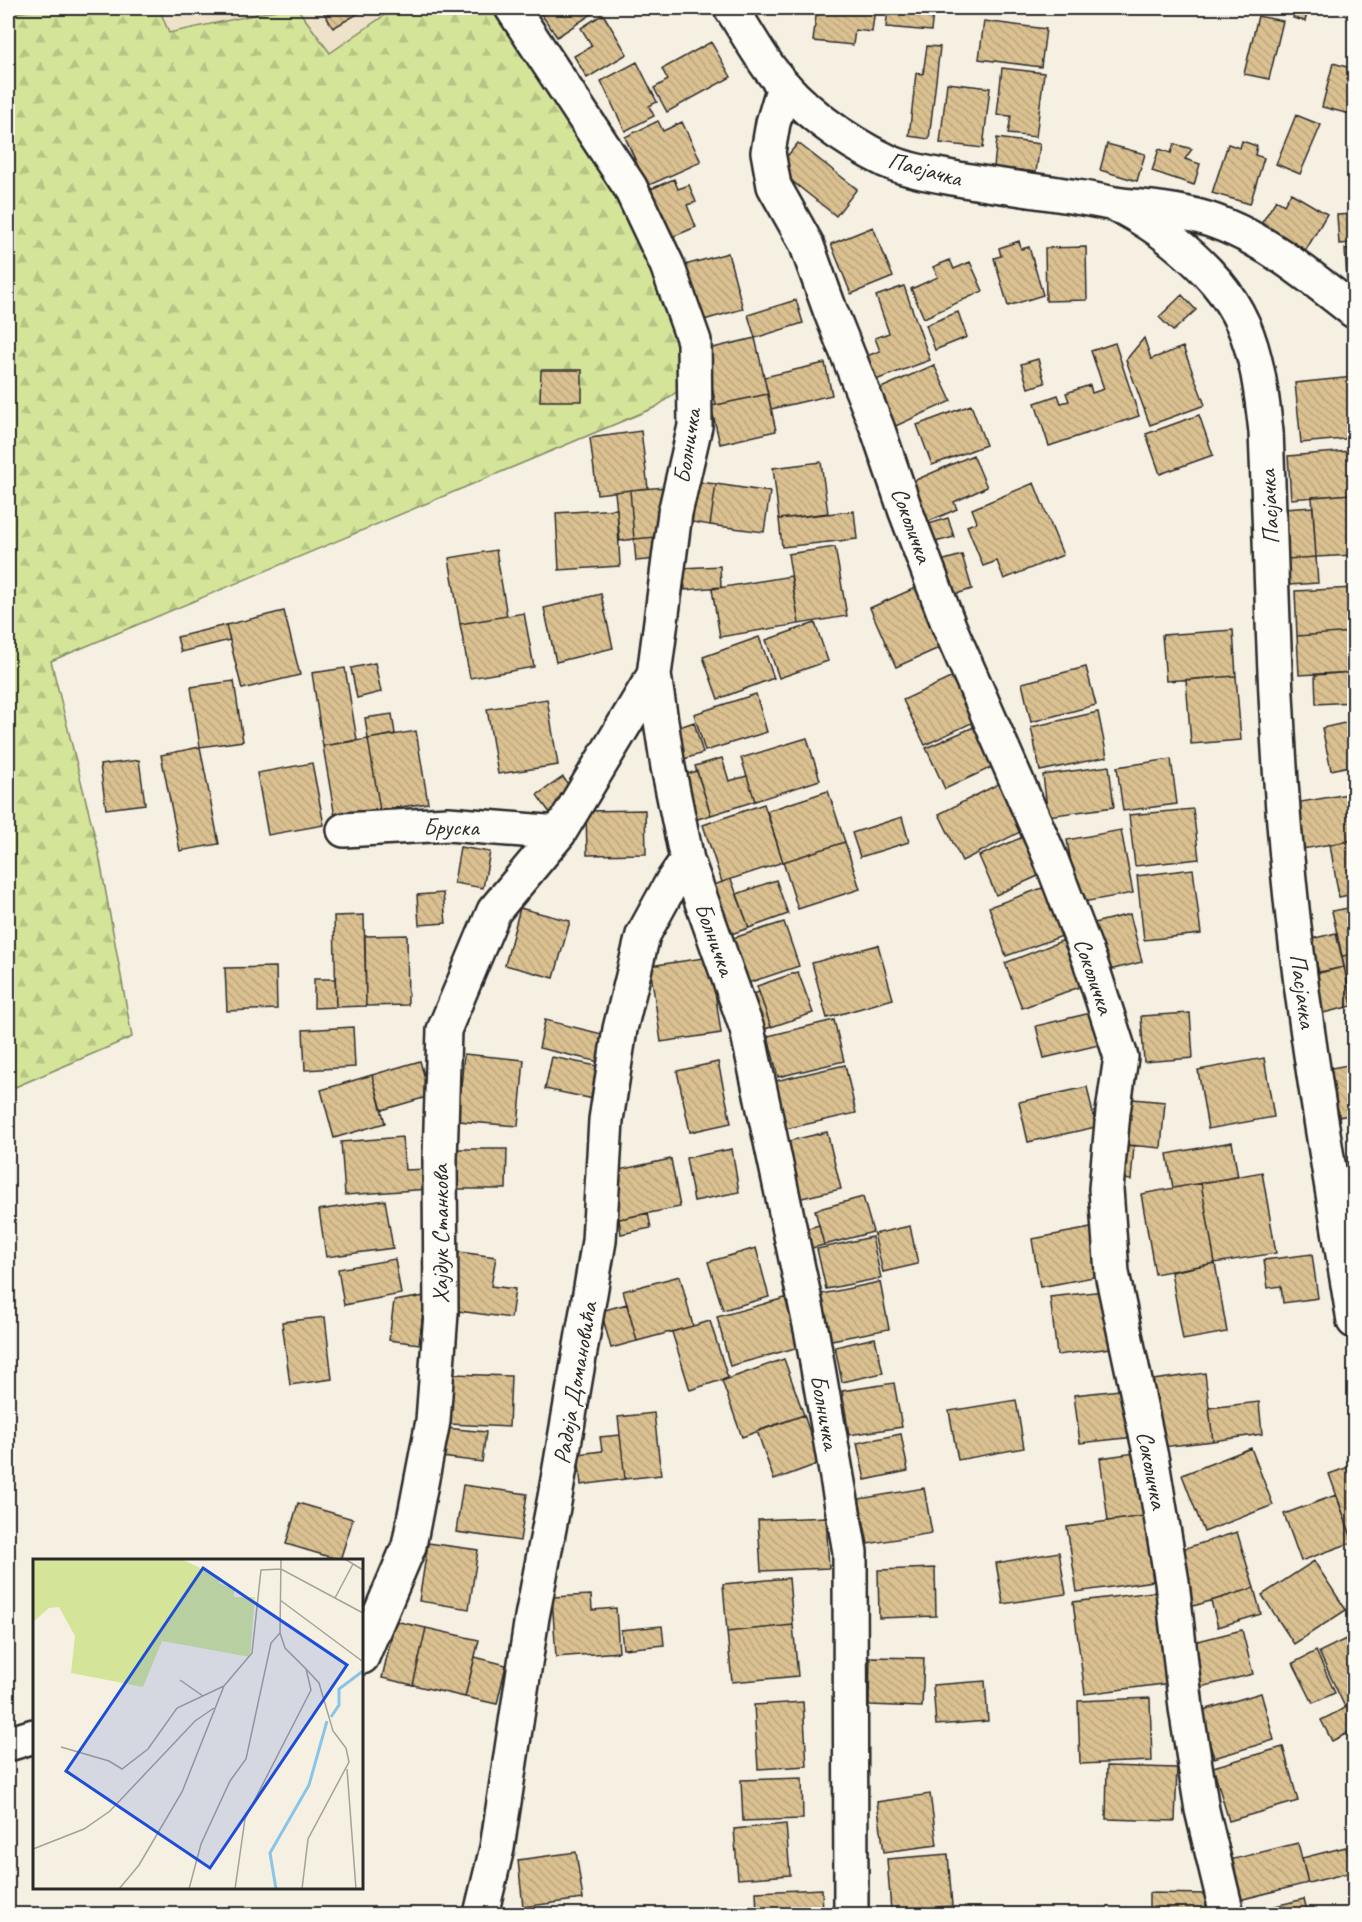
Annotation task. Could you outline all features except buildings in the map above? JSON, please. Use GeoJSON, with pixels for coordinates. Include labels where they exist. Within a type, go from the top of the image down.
{"type":"FeatureCollection","features":[{"type":"Feature","properties":{"kind":"street","name":"Болничка"},"geometry":{"type":"LineString","coordinates":[[512,8],[630,187],[667,265],[694,341],[695,426],[675,513],[654,675],[668,767],[687,860],[747,1029],[812,1334],[850,1552],[851,1914]]}},
{"type":"Feature","properties":{"kind":"street","name":"Пасјачка"},"geometry":{"type":"LineString","coordinates":[[731,8],[769,68],[784,86],[818,117],[863,148],[890,162],[948,177],[1113,204],[1159,229],[1205,269],[1234,304],[1253,347],[1261,386],[1266,432],[1281,787],[1288,870],[1296,945],[1331,1184],[1354,1321]]}},
{"type":"Feature","properties":{"kind":"street","name":"Соколичка"},"geometry":{"type":"LineString","coordinates":[[784,86],[772,123],[768,152],[774,186],[806,243],[878,430],[949,626],[1050,857],[1082,940],[1121,1057],[1106,1189],[1112,1273],[1156,1484],[1172,1582],[1186,1708],[1202,1810],[1227,1914]]}},
{"type":"Feature","properties":{"kind":"street"},"geometry":{"type":"LineString","coordinates":[[1113,204],[1184,213],[1224,225],[1256,239],[1354,311]]}},
{"type":"Feature","properties":{"kind":"street","name":"Хајдук Станкова"},"geometry":{"type":"LineString","coordinates":[[363,1655],[409,1546],[433,1421],[441,1312],[440,1159],[444,1030],[494,911],[559,833],[654,675]]}},
{"type":"Feature","properties":{"kind":"street","name":"Бруска"},"geometry":{"type":"LineString","coordinates":[[344,830],[448,824],[559,833]]}},
{"type":"Feature","properties":{"kind":"street","name":"Радоја Домановића"},"geometry":{"type":"LineString","coordinates":[[481,1914],[497,1848],[532,1617],[599,1241],[606,1119],[620,1029],[643,935],[672,882],[687,860]]}},
{"type":"Feature","properties":{"kind":"street"},"geometry":{"type":"LineString","coordinates":[[8,1744],[33,1736]]}},
{"type":"Feature","properties":{"kind":"shaded area"},"geometry":{"type":"Polygon","coordinates":[[[159,8],[286,8],[169,33],[159,8]]]}},
{"type":"Feature","properties":{"kind":"shaded area"},"geometry":{"type":"Polygon","coordinates":[[[297,8],[395,8],[330,53],[297,8]]]}},
{"type":"Feature","properties":{"kind":"green space"},"geometry":{"type":"Polygon","coordinates":[[[51,8],[159,8],[169,33],[286,8],[297,8],[330,53],[395,8],[512,8],[630,187],[695,378],[656,407],[51,661],[98,849],[132,1037],[8,1090],[8,14],[51,8]]]}}]}
